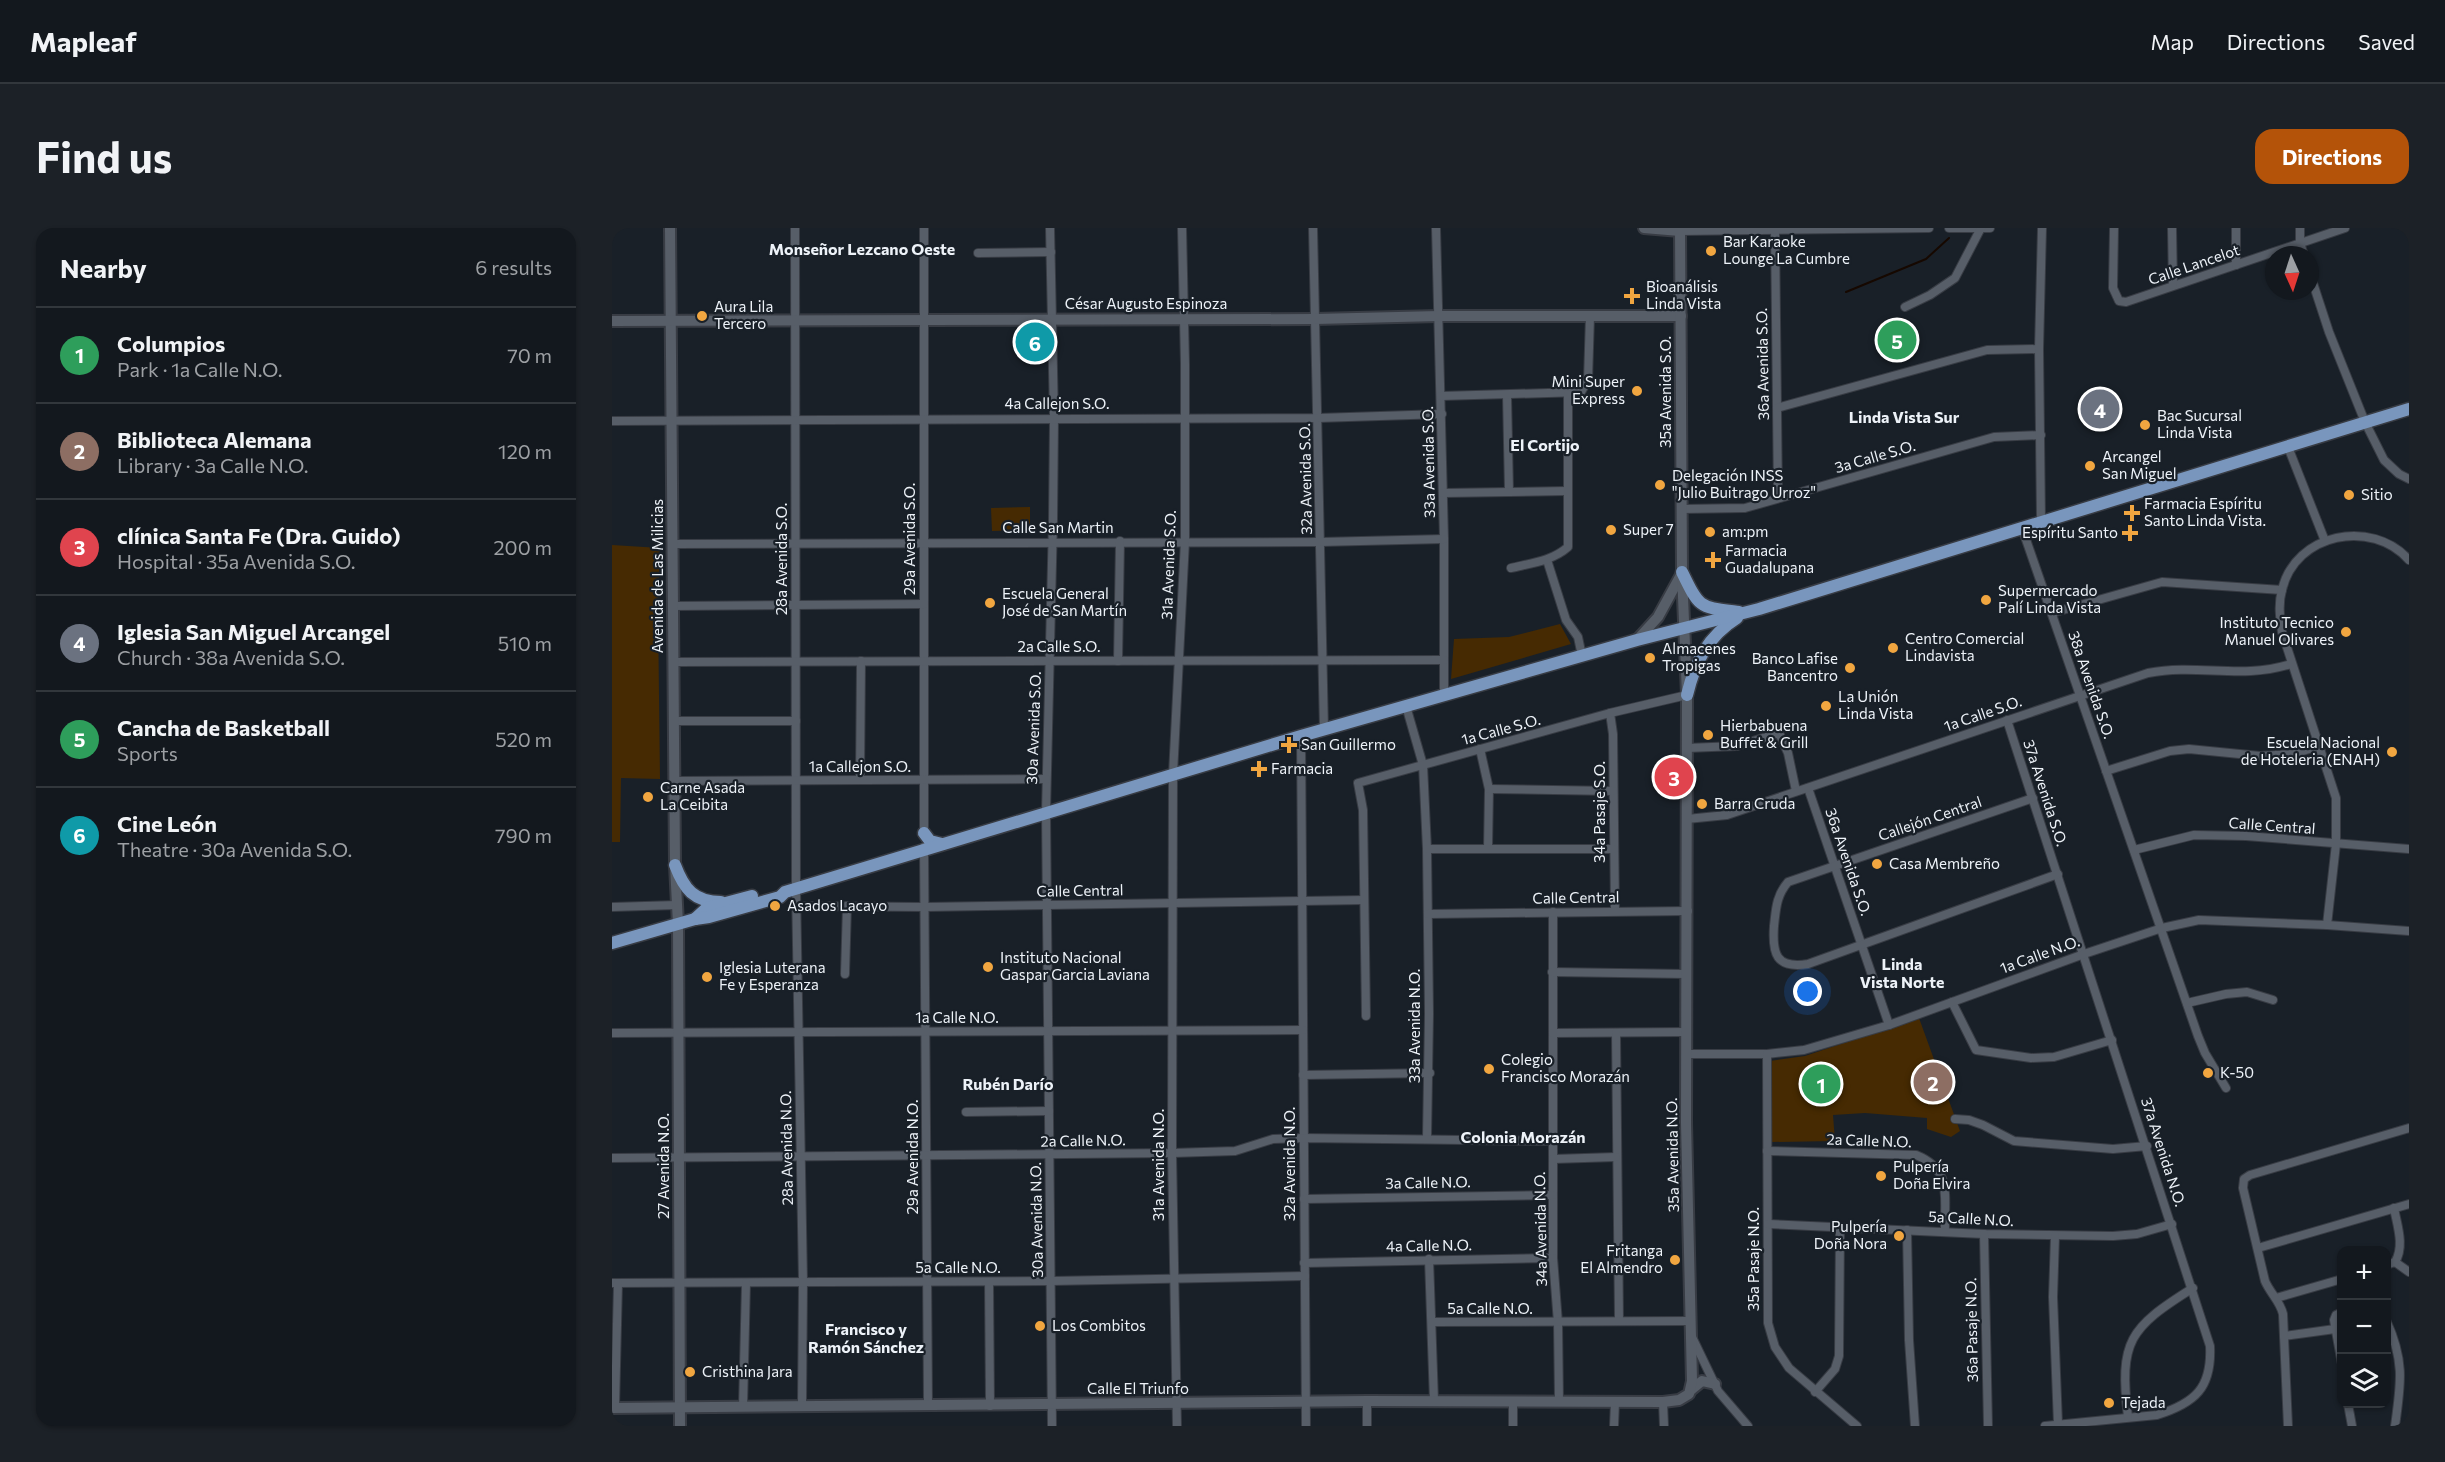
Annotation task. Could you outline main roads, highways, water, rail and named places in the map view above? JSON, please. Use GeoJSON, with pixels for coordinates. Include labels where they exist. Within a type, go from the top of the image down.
{"type":"FeatureCollection","features":[{"type":"Feature","properties":{"kind":"main road","name":"Avenida de Las Milicias"},"geometry":{"type":"LineString","coordinates":[[670,228],[674,781],[678,924]]}},
{"type":"Feature","properties":{"kind":"main road"},"geometry":{"type":"LineString","coordinates":[[1644,228],[1680,230]]}},
{"type":"Feature","properties":{"kind":"main road","name":"35a Avenida S.O."},"geometry":{"type":"LineString","coordinates":[[1680,230],[1684,628]]}},
{"type":"Feature","properties":{"kind":"main road","name":"César Augusto Espinoza"},"geometry":{"type":"LineString","coordinates":[[612,321],[1681,316]]}},
{"type":"Feature","properties":{"kind":"main road"},"geometry":{"type":"LineString","coordinates":[[612,944],[695,918],[710,917],[780,897],[791,890],[1301,736],[1637,640],[1746,613],[2409,409]]}},
{"type":"Feature","properties":{"kind":"main road"},"geometry":{"type":"LineString","coordinates":[[1682,572],[1700,604],[1707,608],[1746,613]]}},
{"type":"Feature","properties":{"kind":"main road"},"geometry":{"type":"LineString","coordinates":[[1637,640],[1663,610],[1682,572]]}},
{"type":"Feature","properties":{"kind":"main road"},"geometry":{"type":"LineString","coordinates":[[1687,695],[1699,658],[1710,641],[1724,626],[1746,613]]}},
{"type":"Feature","properties":{"kind":"main road"},"geometry":{"type":"LineString","coordinates":[[1684,628],[1687,695]]}},
{"type":"Feature","properties":{"kind":"main road","name":"35a Avenida N.O."},"geometry":{"type":"LineString","coordinates":[[1687,695],[1686,1123],[1690,1321],[1688,1394]]}},
{"type":"Feature","properties":{"kind":"main road"},"geometry":{"type":"LineString","coordinates":[[924,833],[930,841],[943,844]]}},
{"type":"Feature","properties":{"kind":"main road"},"geometry":{"type":"LineString","coordinates":[[675,865],[690,894],[711,902],[737,900]]}},
{"type":"Feature","properties":{"kind":"main road"},"geometry":{"type":"LineString","coordinates":[[695,918],[707,908],[778,889],[791,890]]}},
{"type":"Feature","properties":{"kind":"main road","name":"27 Avenida N.O."},"geometry":{"type":"LineString","coordinates":[[678,924],[680,1426]]}},
{"type":"Feature","properties":{"kind":"main road","name":"Calle El Triunfo"},"geometry":{"type":"LineString","coordinates":[[614,1408],[1367,1401],[1664,1401],[1688,1394],[1701,1381],[1707,1380],[1715,1384]]}},
{"type":"Feature","properties":{"kind":"waterway"},"geometry":{"type":"LineString","coordinates":[[1846,292],[1926,259],[1949,238]]}},
{"type":"Feature","properties":{"kind":"place","name":"Bar Karaoke Lounge La Cumbre"},"geometry":{"type":"Point","coordinates":[1711,251]}},
{"type":"Feature","properties":{"kind":"place","name":"Bioanálisis Linda Vista"},"geometry":{"type":"Point","coordinates":[1632,296]}},
{"type":"Feature","properties":{"kind":"place","name":"Aura Lila Tercero"},"geometry":{"type":"Point","coordinates":[702,316]}},
{"type":"Feature","properties":{"kind":"place","name":"Cancha de Basketball"},"geometry":{"type":"Point","coordinates":[1897,340]}},
{"type":"Feature","properties":{"kind":"place","name":"Cine León"},"geometry":{"type":"Point","coordinates":[1035,342]}},
{"type":"Feature","properties":{"kind":"place","name":"Mini Super Express"},"geometry":{"type":"Point","coordinates":[1637,391]}},
{"type":"Feature","properties":{"kind":"place","name":"Iglesia San Miguel Arcangel"},"geometry":{"type":"Point","coordinates":[2100,409]}},
{"type":"Feature","properties":{"kind":"place","name":"Bac Sucursal Linda Vista"},"geometry":{"type":"Point","coordinates":[2145,425]}},
{"type":"Feature","properties":{"kind":"place","name":"Arcangel San Miguel"},"geometry":{"type":"Point","coordinates":[2090,466]}},
{"type":"Feature","properties":{"kind":"place","name":"Delegación INSS \"Julio Buitrago Urroz\""},"geometry":{"type":"Point","coordinates":[1660,485]}},
{"type":"Feature","properties":{"kind":"place","name":"Sitio"},"geometry":{"type":"Point","coordinates":[2349,495]}},
{"type":"Feature","properties":{"kind":"place","name":"Farmacia Espíritu Santo Linda Vista."},"geometry":{"type":"Point","coordinates":[2132,513]}},
{"type":"Feature","properties":{"kind":"place","name":"Super 7"},"geometry":{"type":"Point","coordinates":[1611,530]}},
{"type":"Feature","properties":{"kind":"place","name":"am:pm"},"geometry":{"type":"Point","coordinates":[1710,532]}},
{"type":"Feature","properties":{"kind":"place","name":"Espíritu Santo"},"geometry":{"type":"Point","coordinates":[2130,533]}},
{"type":"Feature","properties":{"kind":"place","name":"Farmacia Guadalupana"},"geometry":{"type":"Point","coordinates":[1713,560]}},
{"type":"Feature","properties":{"kind":"place","name":"Supermercado Palí Linda Vista"},"geometry":{"type":"Point","coordinates":[1986,600]}},
{"type":"Feature","properties":{"kind":"place","name":"Escuela General José de San Martín"},"geometry":{"type":"Point","coordinates":[990,603]}},
{"type":"Feature","properties":{"kind":"place","name":"Instituto Tecnico Manuel Olivares"},"geometry":{"type":"Point","coordinates":[2346,632]}},
{"type":"Feature","properties":{"kind":"place","name":"Centro Comercial Lindavista"},"geometry":{"type":"Point","coordinates":[1893,648]}},
{"type":"Feature","properties":{"kind":"place","name":"Almacenes Tropigas"},"geometry":{"type":"Point","coordinates":[1650,658]}},
{"type":"Feature","properties":{"kind":"place","name":"Banco Lafise Bancentro"},"geometry":{"type":"Point","coordinates":[1850,668]}},
{"type":"Feature","properties":{"kind":"place","name":"La Unión Linda Vista"},"geometry":{"type":"Point","coordinates":[1826,706]}},
{"type":"Feature","properties":{"kind":"place","name":"Hierbabuena Buffet & Grill"},"geometry":{"type":"Point","coordinates":[1708,735]}},
{"type":"Feature","properties":{"kind":"place","name":"San Guillermo"},"geometry":{"type":"Point","coordinates":[1289,745]}},
{"type":"Feature","properties":{"kind":"place","name":"Escuela Nacional de Hoteleria (ENAH)"},"geometry":{"type":"Point","coordinates":[2392,752]}},
{"type":"Feature","properties":{"kind":"place","name":"Farmacia"},"geometry":{"type":"Point","coordinates":[1259,769]}},
{"type":"Feature","properties":{"kind":"place","name":"clínica Santa Fe (Dra. Guido)"},"geometry":{"type":"Point","coordinates":[1674,777]}},
{"type":"Feature","properties":{"kind":"place","name":"Carne Asada La Ceibita"},"geometry":{"type":"Point","coordinates":[648,797]}},
{"type":"Feature","properties":{"kind":"place","name":"Barra Cruda"},"geometry":{"type":"Point","coordinates":[1702,804]}},
{"type":"Feature","properties":{"kind":"place","name":"Casa Membreño"},"geometry":{"type":"Point","coordinates":[1877,864]}},
{"type":"Feature","properties":{"kind":"place","name":"Asados Lacayo"},"geometry":{"type":"Point","coordinates":[775,906]}},
{"type":"Feature","properties":{"kind":"place","name":"Instituto Nacional Gaspar Garcia Laviana"},"geometry":{"type":"Point","coordinates":[988,967]}},
{"type":"Feature","properties":{"kind":"place","name":"Iglesia Luterana Fe y Esperanza"},"geometry":{"type":"Point","coordinates":[707,977]}},
{"type":"Feature","properties":{"kind":"place","name":"Colegio Francisco Morazán"},"geometry":{"type":"Point","coordinates":[1489,1069]}},
{"type":"Feature","properties":{"kind":"place","name":"K-50"},"geometry":{"type":"Point","coordinates":[2208,1073]}},
{"type":"Feature","properties":{"kind":"place","name":"Biblioteca Alemana"},"geometry":{"type":"Point","coordinates":[1933,1082]}},
{"type":"Feature","properties":{"kind":"place","name":"Columpios"},"geometry":{"type":"Point","coordinates":[1821,1084]}},
{"type":"Feature","properties":{"kind":"place","name":"Pulpería Doña Elvira"},"geometry":{"type":"Point","coordinates":[1881,1176]}},
{"type":"Feature","properties":{"kind":"place","name":"Pulpería Doña Nora"},"geometry":{"type":"Point","coordinates":[1899,1236]}},
{"type":"Feature","properties":{"kind":"place","name":"Fritanga El Almendro"},"geometry":{"type":"Point","coordinates":[1675,1260]}},
{"type":"Feature","properties":{"kind":"place","name":"Los Combitos"},"geometry":{"type":"Point","coordinates":[1040,1326]}},
{"type":"Feature","properties":{"kind":"place","name":"Cristhina Jara"},"geometry":{"type":"Point","coordinates":[690,1372]}},
{"type":"Feature","properties":{"kind":"place","name":"Tejada"},"geometry":{"type":"Point","coordinates":[2109,1403]}},
{"type":"Feature","properties":{"kind":"district","name":"Monseñor Lezcano Oeste"},"geometry":{"type":"Point","coordinates":[862,249]}},
{"type":"Feature","properties":{"kind":"district","name":"Linda Vista Sur"},"geometry":{"type":"Point","coordinates":[1904,417]}},
{"type":"Feature","properties":{"kind":"district","name":"El Cortijo"},"geometry":{"type":"Point","coordinates":[1545,445]}},
{"type":"Feature","properties":{"kind":"district","name":"Linda Vista Norte"},"geometry":{"type":"Point","coordinates":[1902,973]}},
{"type":"Feature","properties":{"kind":"district","name":"Rubén Darío"},"geometry":{"type":"Point","coordinates":[1008,1084]}},
{"type":"Feature","properties":{"kind":"district","name":"Colonia Morazán"},"geometry":{"type":"Point","coordinates":[1523,1137]}},
{"type":"Feature","properties":{"kind":"district","name":"Francisco y Ramón Sánchez"},"geometry":{"type":"Point","coordinates":[866,1338]}}]}
